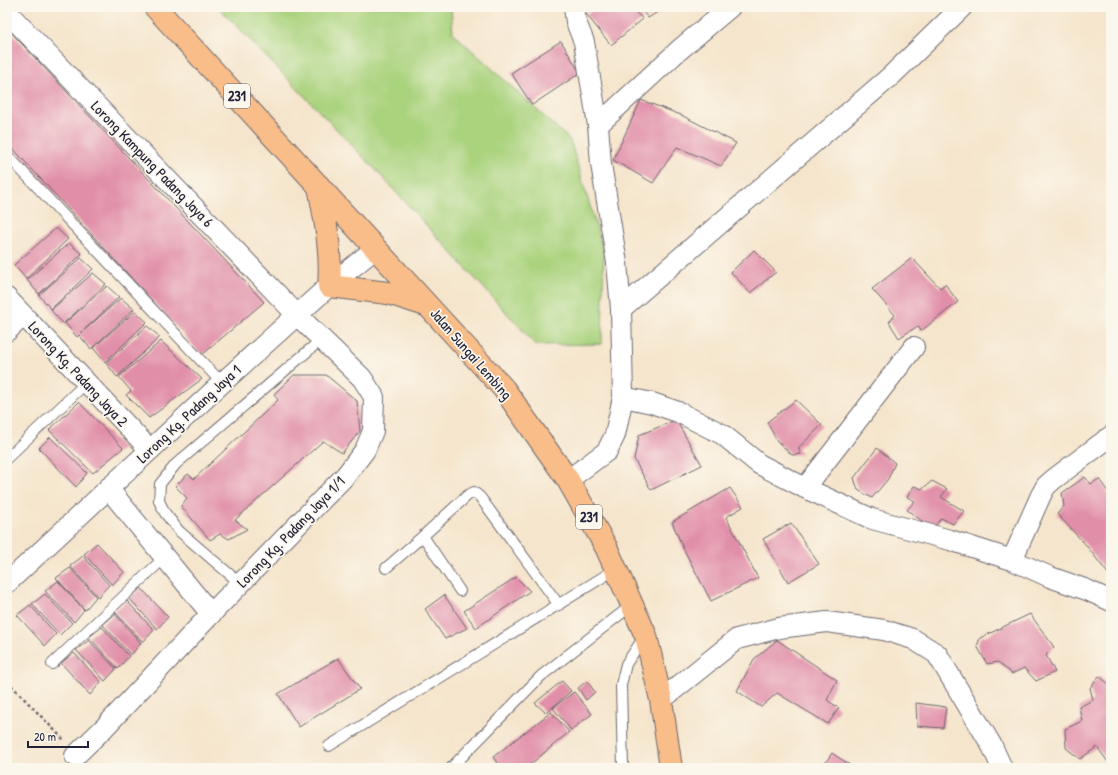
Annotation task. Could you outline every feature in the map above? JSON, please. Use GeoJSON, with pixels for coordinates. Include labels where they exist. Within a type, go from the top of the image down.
{"type":"FeatureCollection","features":[{"type":"Feature","properties":{"kind":"main road","name":"Jalan Sungai Lembing"},"geometry":{"type":"LineString","coordinates":[[155,7],[504,389],[568,480],[606,546],[646,636],[661,700],[671,768]]}},
{"type":"Feature","properties":{"kind":"main road"},"geometry":{"type":"LineString","coordinates":[[319,186],[330,243],[331,266],[329,286],[388,293],[428,305]]}},
{"type":"Feature","properties":{"kind":"street"},"geometry":{"type":"LineString","coordinates":[[568,480],[607,451],[615,435],[623,397],[621,309],[618,263],[601,164],[598,125],[584,42],[576,22],[574,7]]}},
{"type":"Feature","properties":{"kind":"street"},"geometry":{"type":"LineString","coordinates":[[598,125],[678,51],[730,7]]}},
{"type":"Feature","properties":{"kind":"street"},"geometry":{"type":"LineString","coordinates":[[621,309],[892,75],[962,7]]}},
{"type":"Feature","properties":{"kind":"street","name":"Lorong Kampung Padang Jaya 6"},"geometry":{"type":"LineString","coordinates":[[7,12],[297,315]]}},
{"type":"Feature","properties":{"kind":"street","name":"Lorong Kg. Padang Jaya 1"},"geometry":{"type":"LineString","coordinates":[[7,583],[222,383],[329,286],[375,249]]}},
{"type":"Feature","properties":{"kind":"street","name":"Lorong Kg. Padang Jaya 2"},"geometry":{"type":"LineString","coordinates":[[7,298],[150,450]]}},
{"type":"Feature","properties":{"kind":"street","name":"Lorong Kg. Padang Jaya 1/1"},"geometry":{"type":"LineString","coordinates":[[211,614],[346,475],[365,450],[373,431],[374,397],[362,378],[297,315]]}},
{"type":"Feature","properties":{"kind":"street"},"geometry":{"type":"LineString","coordinates":[[7,331],[23,316]]}},
{"type":"Feature","properties":{"kind":"street"},"geometry":{"type":"LineString","coordinates":[[805,488],[914,346]]}},
{"type":"Feature","properties":{"kind":"street"},"geometry":{"type":"LineString","coordinates":[[623,397],[652,403],[678,412],[722,434],[759,464],[805,488],[872,519],[950,540],[1012,560],[1050,577],[1087,590],[1111,602]]}},
{"type":"Feature","properties":{"kind":"street"},"geometry":{"type":"LineString","coordinates":[[1012,560],[1046,486],[1111,436]]}},
{"type":"Feature","properties":{"kind":"street"},"geometry":{"type":"LineString","coordinates":[[77,762],[104,728],[211,614],[108,488]]}},
{"type":"Feature","properties":{"kind":"street"},"geometry":{"type":"LineString","coordinates":[[661,700],[737,639],[779,628],[827,622],[884,630],[913,639],[937,654],[992,746],[1002,768]]}},
{"type":"Feature","properties":{"kind":"lane"},"geometry":{"type":"LineString","coordinates":[[7,155],[222,383]]}},
{"type":"Feature","properties":{"kind":"lane"},"geometry":{"type":"LineString","coordinates":[[241,584],[179,532],[165,513],[159,501],[160,484],[176,464],[322,339]]}},
{"type":"Feature","properties":{"kind":"lane"},"geometry":{"type":"LineString","coordinates":[[7,458],[86,383]]}},
{"type":"Feature","properties":{"kind":"lane"},"geometry":{"type":"LineString","coordinates":[[386,568],[468,495],[474,492],[480,497],[559,605]]}},
{"type":"Feature","properties":{"kind":"lane"},"geometry":{"type":"LineString","coordinates":[[423,536],[460,591]]}},
{"type":"Feature","properties":{"kind":"lane"},"geometry":{"type":"LineString","coordinates":[[52,664],[164,558]]}},
{"type":"Feature","properties":{"kind":"lane"},"geometry":{"type":"LineString","coordinates":[[329,746],[616,569]]}},
{"type":"Feature","properties":{"kind":"lane"},"geometry":{"type":"LineString","coordinates":[[451,768],[541,676],[632,605]]}},
{"type":"Feature","properties":{"kind":"lane"},"geometry":{"type":"LineString","coordinates":[[623,768],[622,685],[626,664],[646,636]]}},
{"type":"Feature","properties":{"kind":"path"},"geometry":{"type":"LineString","coordinates":[[7,681],[64,739],[74,752],[77,762]]}},
{"type":"Feature","properties":{"kind":"green space"},"geometry":{"type":"Polygon","coordinates":[[[218,7],[451,7],[453,33],[570,140],[604,252],[602,344],[536,345],[374,168],[218,7]]]}},
{"type":"Feature","properties":{"kind":"building"},"geometry":{"type":"Polygon","coordinates":[[[598,7],[630,7],[643,19],[611,45],[586,14],[598,7]]]}},
{"type":"Feature","properties":{"kind":"building"},"geometry":{"type":"Polygon","coordinates":[[[639,7],[666,7],[648,18],[639,7]]]}},
{"type":"Feature","properties":{"kind":"building"},"geometry":{"type":"Polygon","coordinates":[[[7,28],[264,302],[202,355],[7,142],[7,28]]]}},
{"type":"Feature","properties":{"kind":"building"},"geometry":{"type":"Polygon","coordinates":[[[561,41],[580,73],[532,105],[511,73],[561,41]]]}},
{"type":"Feature","properties":{"kind":"building"},"geometry":{"type":"Polygon","coordinates":[[[641,100],[681,115],[736,143],[721,166],[677,147],[653,183],[613,160],[641,100]]]}},
{"type":"Feature","properties":{"kind":"building"},"geometry":{"type":"Polygon","coordinates":[[[56,228],[68,239],[26,279],[14,265],[56,228]]]}},
{"type":"Feature","properties":{"kind":"building"},"geometry":{"type":"Polygon","coordinates":[[[69,243],[82,254],[39,294],[27,280],[69,243]]]}},
{"type":"Feature","properties":{"kind":"building"},"geometry":{"type":"Polygon","coordinates":[[[754,250],[776,272],[750,293],[731,272],[754,250]]]}},
{"type":"Feature","properties":{"kind":"building"},"geometry":{"type":"Polygon","coordinates":[[[81,258],[93,269],[51,309],[39,295],[81,258]]]}},
{"type":"Feature","properties":{"kind":"building"},"geometry":{"type":"Polygon","coordinates":[[[912,258],[940,288],[945,284],[958,302],[921,331],[918,326],[899,338],[889,322],[895,315],[872,289],[912,258]]]}},
{"type":"Feature","properties":{"kind":"building"},"geometry":{"type":"Polygon","coordinates":[[[93,273],[106,284],[63,324],[51,310],[93,273]]]}},
{"type":"Feature","properties":{"kind":"building"},"geometry":{"type":"Polygon","coordinates":[[[107,286],[119,297],[81,333],[121,298],[134,309],[91,349],[79,335],[77,337],[65,323],[107,286]]]}},
{"type":"Feature","properties":{"kind":"building"},"geometry":{"type":"Polygon","coordinates":[[[135,311],[147,322],[105,362],[93,348],[135,311]]]}},
{"type":"Feature","properties":{"kind":"building"},"geometry":{"type":"Polygon","coordinates":[[[147,326],[160,337],[117,377],[106,363],[147,326]]]}},
{"type":"Feature","properties":{"kind":"building"},"geometry":{"type":"Polygon","coordinates":[[[161,341],[202,379],[149,418],[126,395],[131,391],[119,377],[161,341]]]}},
{"type":"Feature","properties":{"kind":"building"},"geometry":{"type":"Polygon","coordinates":[[[294,375],[326,375],[357,401],[360,431],[342,453],[323,441],[235,520],[247,529],[229,539],[220,534],[210,540],[181,506],[187,498],[175,486],[188,474],[194,479],[278,400],[274,394],[294,375]]]}},
{"type":"Feature","properties":{"kind":"building"},"geometry":{"type":"Polygon","coordinates":[[[796,400],[822,425],[798,448],[801,454],[792,455],[777,441],[767,422],[796,400]]]}},
{"type":"Feature","properties":{"kind":"building"},"geometry":{"type":"Polygon","coordinates":[[[79,402],[123,448],[93,473],[49,430],[79,402]]]}},
{"type":"Feature","properties":{"kind":"building"},"geometry":{"type":"Polygon","coordinates":[[[676,420],[702,465],[651,490],[634,459],[639,435],[676,420]]]}},
{"type":"Feature","properties":{"kind":"building"},"geometry":{"type":"Polygon","coordinates":[[[50,437],[87,473],[76,487],[39,448],[50,437]]]}},
{"type":"Feature","properties":{"kind":"building"},"geometry":{"type":"Polygon","coordinates":[[[877,448],[895,463],[888,479],[872,498],[858,490],[854,478],[877,448]]]}},
{"type":"Feature","properties":{"kind":"building"},"geometry":{"type":"Polygon","coordinates":[[[1085,477],[1091,484],[1099,479],[1111,496],[1111,573],[1109,575],[1086,545],[1057,514],[1064,506],[1062,493],[1085,477]]]}},
{"type":"Feature","properties":{"kind":"building"},"geometry":{"type":"Polygon","coordinates":[[[932,481],[947,489],[941,497],[964,511],[953,524],[941,518],[933,529],[907,510],[915,501],[907,497],[914,486],[922,489],[932,481]]]}},
{"type":"Feature","properties":{"kind":"building"},"geometry":{"type":"Polygon","coordinates":[[[730,488],[743,507],[726,517],[758,578],[711,601],[683,548],[672,522],[730,488]]]}},
{"type":"Feature","properties":{"kind":"building"},"geometry":{"type":"Polygon","coordinates":[[[791,523],[819,564],[788,582],[763,539],[791,523]]]}},
{"type":"Feature","properties":{"kind":"building"},"geometry":{"type":"Polygon","coordinates":[[[97,543],[124,572],[112,585],[84,554],[97,543]]]}},
{"type":"Feature","properties":{"kind":"building"},"geometry":{"type":"Polygon","coordinates":[[[83,556],[109,585],[98,597],[70,566],[83,556]]]}},
{"type":"Feature","properties":{"kind":"building"},"geometry":{"type":"Polygon","coordinates":[[[70,568],[96,597],[85,610],[56,578],[70,568]]]}},
{"type":"Feature","properties":{"kind":"building"},"geometry":{"type":"Polygon","coordinates":[[[516,577],[530,591],[476,628],[464,611],[516,577]]]}},
{"type":"Feature","properties":{"kind":"building"},"geometry":{"type":"Polygon","coordinates":[[[58,581],[84,610],[74,622],[45,591],[58,581]]]}},
{"type":"Feature","properties":{"kind":"building"},"geometry":{"type":"Polygon","coordinates":[[[141,588],[168,617],[157,629],[129,598],[141,588]]]}},
{"type":"Feature","properties":{"kind":"building"},"geometry":{"type":"Polygon","coordinates":[[[45,594],[72,623],[60,635],[32,604],[45,594]]]}},
{"type":"Feature","properties":{"kind":"building"},"geometry":{"type":"Polygon","coordinates":[[[444,595],[467,628],[445,639],[425,609],[444,595]]]}},
{"type":"Feature","properties":{"kind":"building"},"geometry":{"type":"Polygon","coordinates":[[[127,601],[154,630],[143,642],[114,611],[127,601]]]}},
{"type":"Feature","properties":{"kind":"building"},"geometry":{"type":"Polygon","coordinates":[[[30,605],[56,634],[45,646],[17,615],[30,605]]]}},
{"type":"Feature","properties":{"kind":"building"},"geometry":{"type":"Polygon","coordinates":[[[115,614],[141,643],[131,655],[102,624],[115,614]]]}},
{"type":"Feature","properties":{"kind":"building"},"geometry":{"type":"Polygon","coordinates":[[[1030,614],[1054,647],[1046,655],[1055,672],[1036,681],[1024,668],[1012,674],[998,662],[987,664],[977,646],[980,638],[1030,614]]]}},
{"type":"Feature","properties":{"kind":"building"},"geometry":{"type":"Polygon","coordinates":[[[102,627],[129,656],[118,669],[89,637],[102,627]]]}},
{"type":"Feature","properties":{"kind":"building"},"geometry":{"type":"Polygon","coordinates":[[[89,640],[116,669],[105,681],[76,650],[89,640]]]}},
{"type":"Feature","properties":{"kind":"building"},"geometry":{"type":"Polygon","coordinates":[[[777,640],[837,680],[827,700],[839,708],[828,724],[777,693],[761,707],[737,691],[754,659],[777,640]]]}},
{"type":"Feature","properties":{"kind":"building"},"geometry":{"type":"Polygon","coordinates":[[[74,653],[101,682],[90,695],[61,663],[74,653]]]}},
{"type":"Feature","properties":{"kind":"building"},"geometry":{"type":"Polygon","coordinates":[[[338,658],[360,689],[299,727],[278,694],[338,658]]]}},
{"type":"Feature","properties":{"kind":"building"},"geometry":{"type":"Polygon","coordinates":[[[1099,676],[1111,686],[1111,760],[1108,762],[1097,747],[1080,759],[1066,748],[1065,729],[1082,721],[1079,707],[1093,700],[1090,688],[1099,676]]]}},
{"type":"Feature","properties":{"kind":"building"},"geometry":{"type":"Polygon","coordinates":[[[562,681],[571,691],[546,713],[535,703],[562,681]]]}},
{"type":"Feature","properties":{"kind":"building"},"geometry":{"type":"Polygon","coordinates":[[[587,681],[595,692],[586,700],[578,688],[587,681]]]}},
{"type":"Feature","properties":{"kind":"building"},"geometry":{"type":"Polygon","coordinates":[[[574,692],[592,714],[571,730],[553,708],[574,692]]]}},
{"type":"Feature","properties":{"kind":"building"},"geometry":{"type":"Polygon","coordinates":[[[916,703],[946,707],[943,728],[917,726],[916,703]]]}},
{"type":"Feature","properties":{"kind":"building"},"geometry":{"type":"Polygon","coordinates":[[[551,712],[569,732],[526,768],[501,768],[493,757],[551,712]]]}},
{"type":"Feature","properties":{"kind":"building"},"geometry":{"type":"Polygon","coordinates":[[[832,753],[854,768],[822,768],[832,753]]]}}]}
